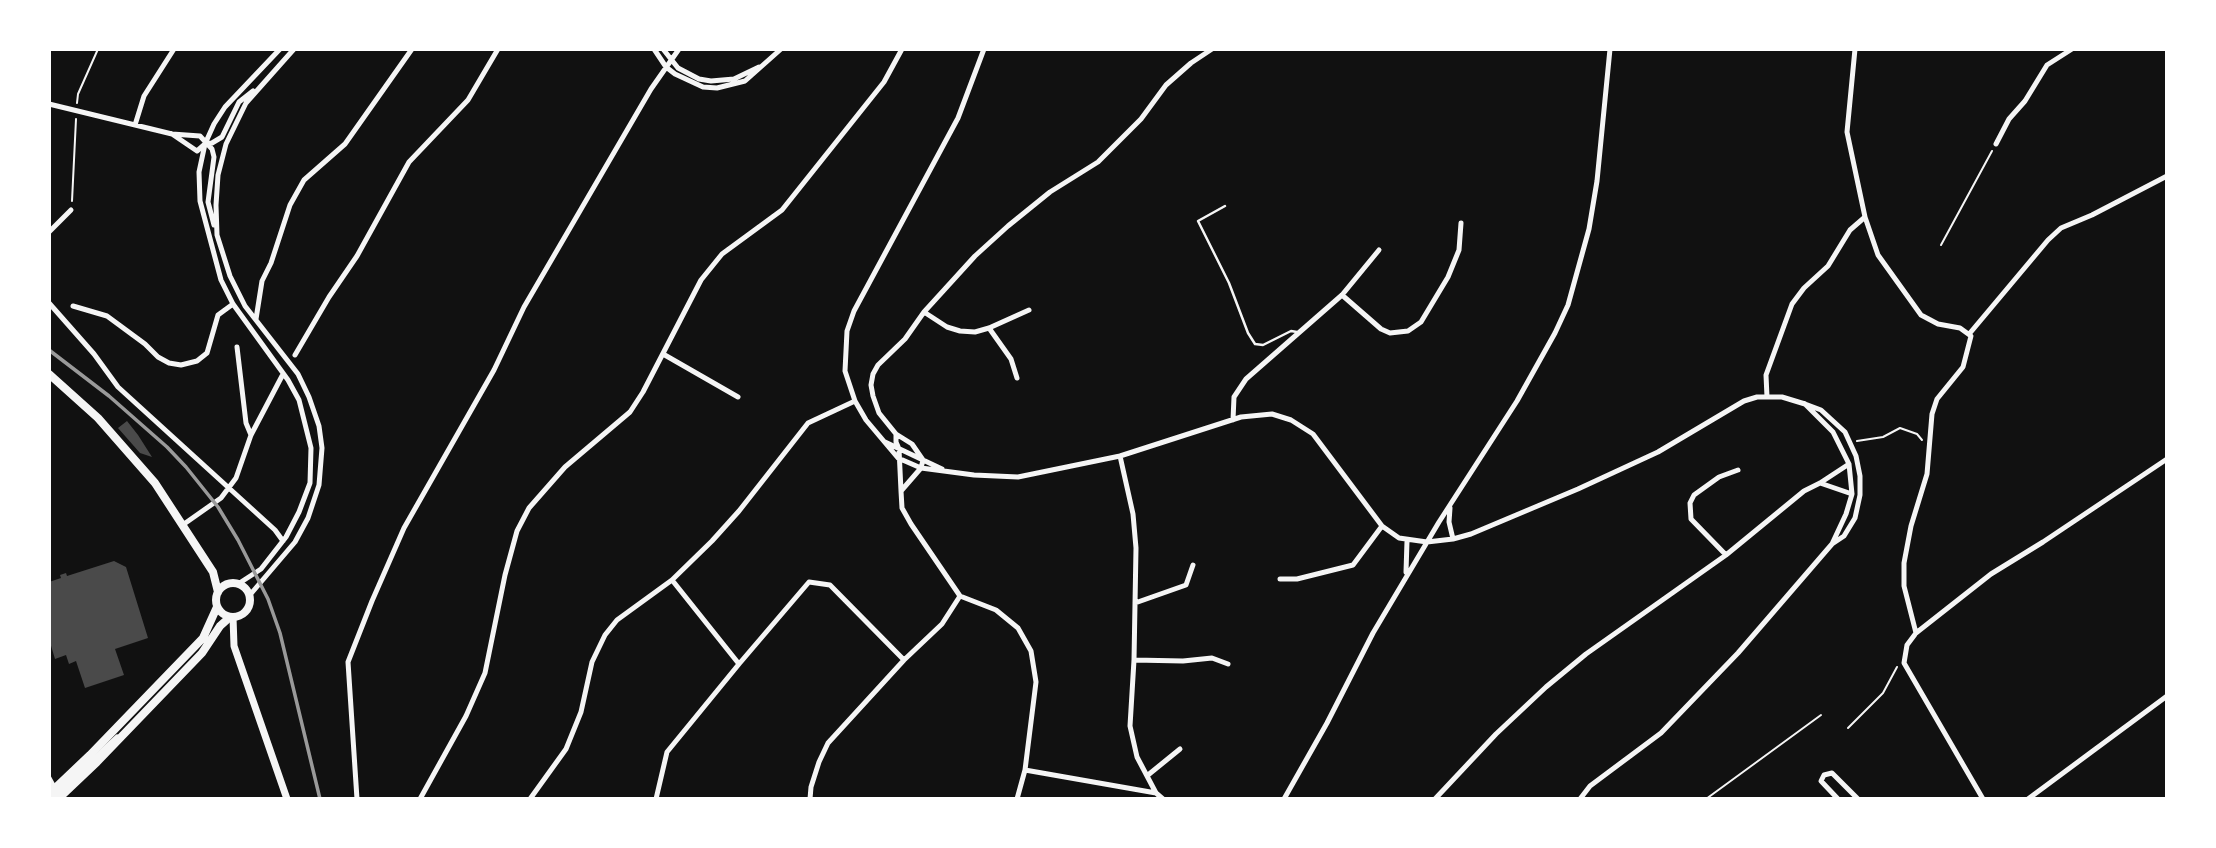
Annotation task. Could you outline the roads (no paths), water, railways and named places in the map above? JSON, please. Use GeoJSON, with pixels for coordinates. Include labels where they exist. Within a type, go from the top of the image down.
{"type":"FeatureCollection","features":[{"type":"Feature","properties":{"kind":"main road"},"geometry":{"type":"LineString","coordinates":[[49,374],[116,438],[155,483],[213,572],[218,592],[218,607],[203,638],[54,795]]}},
{"type":"Feature","properties":{"kind":"main road"},"geometry":{"type":"LineString","coordinates":[[54,795],[131,727],[202,653],[220,626],[231,617],[246,611],[249,596],[243,586],[228,584],[213,572]]}},
{"type":"Feature","properties":{"kind":"main road"},"geometry":{"type":"LineString","coordinates":[[218,592],[228,584]]}},
{"type":"Feature","properties":{"kind":"main road"},"geometry":{"type":"LineString","coordinates":[[218,607],[231,617]]}},
{"type":"Feature","properties":{"kind":"street"},"geometry":{"type":"LineString","coordinates":[[135,125],[144,96],[174,49]]}},
{"type":"Feature","properties":{"kind":"street"},"geometry":{"type":"LineString","coordinates":[[238,584],[261,569],[283,541],[304,502],[310,483],[312,448],[299,400],[288,380],[233,304],[213,257],[200,201],[199,172],[205,144],[225,107],[280,49]]}},
{"type":"Feature","properties":{"kind":"street"},"geometry":{"type":"LineString","coordinates":[[217,235],[218,175],[226,144],[246,103],[294,49]]}},
{"type":"Feature","properties":{"kind":"street"},"geometry":{"type":"LineString","coordinates":[[256,319],[262,281],[271,263],[290,205],[304,180],[345,144],[412,49]]}},
{"type":"Feature","properties":{"kind":"street"},"geometry":{"type":"LineString","coordinates":[[295,355],[357,256],[409,162],[468,100],[498,49]]}},
{"type":"Feature","properties":{"kind":"street"},"geometry":{"type":"LineString","coordinates":[[654,49],[666,67],[688,82],[717,88],[745,81],[781,49]]}},
{"type":"Feature","properties":{"kind":"street"},"geometry":{"type":"LineString","coordinates":[[663,49],[678,68],[711,81],[734,79],[762,66]]}},
{"type":"Feature","properties":{"kind":"street"},"geometry":{"type":"LineString","coordinates":[[357,799],[348,662],[372,601],[404,528],[494,370],[524,307],[679,49]]}},
{"type":"Feature","properties":{"kind":"street"},"geometry":{"type":"LineString","coordinates":[[420,799],[466,716],[485,673],[505,575],[517,531],[529,508],[565,467],[629,412],[663,354],[701,279],[722,254],[782,210],[884,82],[901,49]]}},
{"type":"Feature","properties":{"kind":"street"},"geometry":{"type":"LineString","coordinates":[[985,49],[958,118],[855,311],[847,331],[845,371],[855,401],[882,441],[898,458],[921,468],[1018,477],[1121,456],[1254,414],[1272,414],[1301,426],[1325,449],[1382,526],[1410,541],[1427,542],[1453,539],[1499,523],[1625,468],[1658,452],[1744,401],[1782,397],[1805,404],[1821,410],[1845,432],[1856,456],[1860,495],[1855,518],[1844,536],[1832,544],[1738,653],[1661,733],[1590,786],[1580,799]]}},
{"type":"Feature","properties":{"kind":"street"},"geometry":{"type":"LineString","coordinates":[[901,491],[921,468],[923,460],[912,444],[896,435],[880,413],[871,385],[878,365],[905,339],[924,312],[975,256],[1050,192],[1098,162],[1141,119],[1166,85],[1212,49]]}},
{"type":"Feature","properties":{"kind":"street"},"geometry":{"type":"LineString","coordinates":[[1284,799],[1406,575],[1517,401],[1555,333],[1582,258],[1591,217],[1611,49]]}},
{"type":"Feature","properties":{"kind":"street"},"geometry":{"type":"LineString","coordinates":[[1855,49],[1847,132],[1865,217],[1878,255],[1921,315],[1938,324],[1960,328],[1970,333]]}},
{"type":"Feature","properties":{"kind":"street"},"geometry":{"type":"LineString","coordinates":[[1996,144],[2009,119],[2025,102],[2047,65],[2072,49]]}},
{"type":"Feature","properties":{"kind":"street"},"geometry":{"type":"LineString","coordinates":[[172,134],[197,151],[205,144],[212,143],[222,136],[239,102],[263,82]]}},
{"type":"Feature","properties":{"kind":"street"},"geometry":{"type":"LineString","coordinates":[[49,104],[172,134],[200,136],[212,149],[214,157],[208,202],[230,276],[245,306],[298,374],[319,426],[322,468],[314,505],[295,542],[249,596]]}},
{"type":"Feature","properties":{"kind":"street"},"geometry":{"type":"LineString","coordinates":[[1916,633],[1903,586],[1903,563],[1927,474],[1932,414],[1937,400],[1963,367],[1970,344],[1970,333],[2061,228],[2167,176]]}},
{"type":"Feature","properties":{"kind":"street"},"geometry":{"type":"LineString","coordinates":[[49,232],[71,210]]}},
{"type":"Feature","properties":{"kind":"street"},"geometry":{"type":"LineString","coordinates":[[1767,397],[1766,375],[1793,304],[1804,288],[1828,266],[1850,230],[1865,217]]}},
{"type":"Feature","properties":{"kind":"street"},"geometry":{"type":"LineString","coordinates":[[1342,295],[1381,329],[1390,333],[1408,331],[1421,322],[1448,276],[1459,250],[1461,223]]}},
{"type":"Feature","properties":{"kind":"street"},"geometry":{"type":"LineString","coordinates":[[1233,420],[1234,397],[1246,380],[1342,295],[1379,250]]}},
{"type":"Feature","properties":{"kind":"street"},"geometry":{"type":"LineString","coordinates":[[49,303],[94,354],[118,387],[275,530],[283,541]]}},
{"type":"Feature","properties":{"kind":"street"},"geometry":{"type":"LineString","coordinates":[[73,306],[107,316],[158,357],[181,365],[197,361],[207,353],[218,315],[233,304]]}},
{"type":"Feature","properties":{"kind":"street"},"geometry":{"type":"LineString","coordinates":[[924,312],[947,327],[960,331],[975,331],[989,328],[1028,310]]}},
{"type":"Feature","properties":{"kind":"street"},"geometry":{"type":"LineString","coordinates":[[989,328],[1011,359],[1017,378]]}},
{"type":"Feature","properties":{"kind":"street"},"geometry":{"type":"LineString","coordinates":[[237,347],[246,423],[251,435]]}},
{"type":"Feature","properties":{"kind":"street"},"geometry":{"type":"LineString","coordinates":[[663,354],[738,397]]}},
{"type":"Feature","properties":{"kind":"street"},"geometry":{"type":"LineString","coordinates":[[184,524],[221,498],[236,478],[251,435],[282,376]]}},
{"type":"Feature","properties":{"kind":"street"},"geometry":{"type":"LineString","coordinates":[[530,799],[566,749],[581,712],[592,662],[605,635],[617,620],[672,580],[739,511],[808,423],[855,401]]}},
{"type":"Feature","properties":{"kind":"street"},"geometry":{"type":"LineString","coordinates":[[1805,404],[1833,432],[1849,464],[1852,495],[1832,544]]}},
{"type":"Feature","properties":{"kind":"street"},"geometry":{"type":"LineString","coordinates":[[896,435],[902,508],[911,524],[960,596],[996,610],[1018,628],[1031,651],[1036,682],[1025,770],[1016,799]]}},
{"type":"Feature","properties":{"kind":"street"},"geometry":{"type":"LineString","coordinates":[[882,441],[948,471]]}},
{"type":"Feature","properties":{"kind":"street"},"geometry":{"type":"LineString","coordinates":[[1121,456],[1133,514],[1136,548],[1134,660],[1129,726],[1137,757],[1156,793],[1163,799]]}},
{"type":"Feature","properties":{"kind":"street"},"geometry":{"type":"LineString","coordinates":[[1983,799],[1904,663],[1907,645],[1916,633],[1991,574],[2167,459]]}},
{"type":"Feature","properties":{"kind":"street"},"geometry":{"type":"LineString","coordinates":[[1435,799],[1496,734],[1586,654],[1727,555],[1804,491],[1849,464]]}},
{"type":"Feature","properties":{"kind":"street"},"geometry":{"type":"LineString","coordinates":[[1727,555],[1691,519],[1690,503],[1694,495],[1719,477],[1738,470]]}},
{"type":"Feature","properties":{"kind":"street"},"geometry":{"type":"LineString","coordinates":[[1820,483],[1852,495]]}},
{"type":"Feature","properties":{"kind":"street"},"geometry":{"type":"LineString","coordinates":[[1450,506],[1449,522],[1453,539]]}},
{"type":"Feature","properties":{"kind":"street"},"geometry":{"type":"LineString","coordinates":[[1280,579],[1297,579],[1353,565],[1382,526]]}},
{"type":"Feature","properties":{"kind":"street"},"geometry":{"type":"LineString","coordinates":[[1406,575],[1410,541]]}},
{"type":"Feature","properties":{"kind":"street"},"geometry":{"type":"LineString","coordinates":[[1135,603],[1186,585],[1192,565]]}},
{"type":"Feature","properties":{"kind":"street"},"geometry":{"type":"LineString","coordinates":[[672,580],[739,664]]}},
{"type":"Feature","properties":{"kind":"street"},"geometry":{"type":"LineString","coordinates":[[656,799],[667,752],[809,582],[830,585],[904,660]]}},
{"type":"Feature","properties":{"kind":"street"},"geometry":{"type":"LineString","coordinates":[[810,799],[819,762],[828,743],[904,660],[942,624],[960,596]]}},
{"type":"Feature","properties":{"kind":"street"},"geometry":{"type":"LineString","coordinates":[[231,617],[234,646],[287,799]]}},
{"type":"Feature","properties":{"kind":"street"},"geometry":{"type":"LineString","coordinates":[[1134,660],[1182,661],[1212,658],[1228,664]]}},
{"type":"Feature","properties":{"kind":"street"},"geometry":{"type":"LineString","coordinates":[[2028,799],[2167,696]]}},
{"type":"Feature","properties":{"kind":"street"},"geometry":{"type":"LineString","coordinates":[[1147,775],[1180,749]]}},
{"type":"Feature","properties":{"kind":"street"},"geometry":{"type":"LineString","coordinates":[[1025,770],[1156,793]]}},
{"type":"Feature","properties":{"kind":"street"},"geometry":{"type":"LineString","coordinates":[[1838,799],[1821,781],[1824,775],[1832,773],[1858,799]]}},
{"type":"Feature","properties":{"kind":"street"},"geometry":{"type":"LineString","coordinates":[[49,778],[54,795]]}},
{"type":"Feature","properties":{"kind":"lane"},"geometry":{"type":"LineString","coordinates":[[1225,206],[1198,220],[1229,283],[1248,333],[1255,344],[1263,345],[1291,331],[1301,333]]}},
{"type":"Feature","properties":{"kind":"railway"},"geometry":{"type":"LineString","coordinates":[[49,350],[109,396],[167,447],[218,507],[238,540],[268,599],[280,633],[320,799]]}}]}
